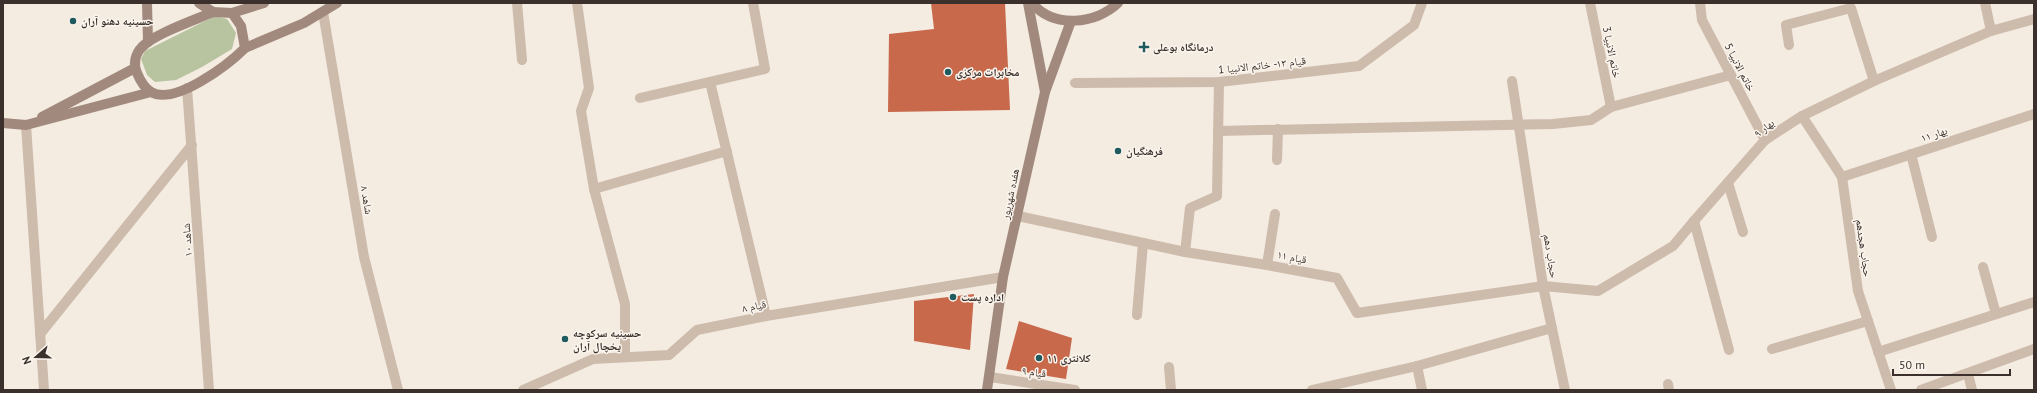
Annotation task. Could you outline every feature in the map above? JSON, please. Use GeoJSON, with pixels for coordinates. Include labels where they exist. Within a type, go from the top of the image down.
{"type":"FeatureCollection","features":[{"type":"Feature","properties":{"kind":"street"},"geometry":{"type":"LineString","coordinates":[[147,3],[148,42]]}},
{"type":"Feature","properties":{"kind":"street"},"geometry":{"type":"LineString","coordinates":[[199,3],[213,12]]}},
{"type":"Feature","properties":{"kind":"street"},"geometry":{"type":"LineString","coordinates":[[264,3],[232,13],[213,12],[175,27],[148,42],[141,47],[135,58],[135,68],[141,81],[151,92],[160,95],[188,88],[230,63],[244,48],[304,23],[337,3]]}},
{"type":"Feature","properties":{"kind":"street"},"geometry":{"type":"LineString","coordinates":[[517,3],[522,60]]}},
{"type":"Feature","properties":{"kind":"street"},"geometry":{"type":"LineString","coordinates":[[577,3],[589,88],[581,112],[594,189],[625,304],[625,357]]}},
{"type":"Feature","properties":{"kind":"street"},"geometry":{"type":"LineString","coordinates":[[640,98],[765,69],[753,3]]}},
{"type":"Feature","properties":{"kind":"street","name":"هفده شهریور"},"geometry":{"type":"LineString","coordinates":[[987,390],[1003,277],[1045,92],[1028,3]]}},
{"type":"Feature","properties":{"kind":"street"},"geometry":{"type":"LineString","coordinates":[[1032,3],[1052,16],[1071,21],[1091,19],[1110,11],[1118,3]]}},
{"type":"Feature","properties":{"kind":"street","name":"قیام ۱۳- خاتم الانبیا 1"},"geometry":{"type":"LineString","coordinates":[[1075,83],[1219,82],[1359,66],[1414,25],[1422,3]]}},
{"type":"Feature","properties":{"kind":"street","name":"خاتم الانبیا 3"},"geometry":{"type":"LineString","coordinates":[[1590,3],[1611,107]]}},
{"type":"Feature","properties":{"kind":"street","name":"خاتم الانبیا 5"},"geometry":{"type":"LineString","coordinates":[[1700,3],[1702,20],[1765,140]]}},
{"type":"Feature","properties":{"kind":"street"},"geometry":{"type":"LineString","coordinates":[[1985,3],[1991,30]]}},
{"type":"Feature","properties":{"kind":"street"},"geometry":{"type":"LineString","coordinates":[[1789,45],[1786,25],[1851,8],[1874,81]]}},
{"type":"Feature","properties":{"kind":"street","name":"شاهد ۸"},"geometry":{"type":"LineString","coordinates":[[323,12],[364,257],[398,390]]}},
{"type":"Feature","properties":{"kind":"street"},"geometry":{"type":"LineString","coordinates":[[232,13],[241,26],[244,48]]}},
{"type":"Feature","properties":{"kind":"street","name":"بهار ۹"},"geometry":{"type":"LineString","coordinates":[[1543,286],[1598,291],[1674,246],[1765,140],[1802,116],[1874,81],[1991,30],[2034,18]]}},
{"type":"Feature","properties":{"kind":"street"},"geometry":{"type":"LineString","coordinates":[[1045,92],[1071,21]]}},
{"type":"Feature","properties":{"kind":"street"},"geometry":{"type":"LineString","coordinates":[[26,126],[135,68]]}},
{"type":"Feature","properties":{"kind":"street"},"geometry":{"type":"LineString","coordinates":[[1218,131],[1519,125],[1591,120],[1611,107],[1731,75]]}},
{"type":"Feature","properties":{"kind":"street","name":"حجاب دهم"},"geometry":{"type":"LineString","coordinates":[[1512,81],[1543,286],[1565,390]]}},
{"type":"Feature","properties":{"kind":"street"},"geometry":{"type":"LineString","coordinates":[[710,82],[766,316]]}},
{"type":"Feature","properties":{"kind":"street"},"geometry":{"type":"LineString","coordinates":[[1185,252],[1190,208],[1217,196],[1219,82]]}},
{"type":"Feature","properties":{"kind":"street","name":"شاهد ۱۰"},"geometry":{"type":"LineString","coordinates":[[188,88],[209,390]]}},
{"type":"Feature","properties":{"kind":"street"},"geometry":{"type":"LineString","coordinates":[[3,124],[26,126],[151,92]]}},
{"type":"Feature","properties":{"kind":"street","name":"حجاب هجدهم"},"geometry":{"type":"LineString","coordinates":[[1802,116],[1842,177],[1858,291],[1890,390]]}},
{"type":"Feature","properties":{"kind":"street","name":"بهار ۱۱"},"geometry":{"type":"LineString","coordinates":[[1842,177],[2033,117]]}},
{"type":"Feature","properties":{"kind":"street"},"geometry":{"type":"LineString","coordinates":[[26,126],[44,390]]}},
{"type":"Feature","properties":{"kind":"street"},"geometry":{"type":"LineString","coordinates":[[1277,160],[1278,129]]}},
{"type":"Feature","properties":{"kind":"street"},"geometry":{"type":"LineString","coordinates":[[40,334],[192,145]]}},
{"type":"Feature","properties":{"kind":"street"},"geometry":{"type":"LineString","coordinates":[[594,189],[727,152]]}},
{"type":"Feature","properties":{"kind":"street"},"geometry":{"type":"LineString","coordinates":[[1912,154],[1932,237]]}},
{"type":"Feature","properties":{"kind":"street"},"geometry":{"type":"LineString","coordinates":[[1728,183],[1743,232]]}},
{"type":"Feature","properties":{"kind":"street"},"geometry":{"type":"LineString","coordinates":[[1267,264],[1275,214]]}},
{"type":"Feature","properties":{"kind":"street","name":"قیام ۱۱"},"geometry":{"type":"LineString","coordinates":[[1018,216],[1185,252],[1267,264],[1337,278],[1358,313],[1543,286]]}},
{"type":"Feature","properties":{"kind":"street"},"geometry":{"type":"LineString","coordinates":[[1694,221],[1729,350]]}},
{"type":"Feature","properties":{"kind":"street"},"geometry":{"type":"LineString","coordinates":[[1137,315],[1143,243]]}},
{"type":"Feature","properties":{"kind":"street"},"geometry":{"type":"LineString","coordinates":[[1983,267],[1996,314]]}},
{"type":"Feature","properties":{"kind":"street","name":"قیام ۸"},"geometry":{"type":"LineString","coordinates":[[524,390],[592,359],[669,355],[697,330],[766,316],[1003,277]]}},
{"type":"Feature","properties":{"kind":"street"},"geometry":{"type":"LineString","coordinates":[[1878,352],[2034,302]]}},
{"type":"Feature","properties":{"kind":"street"},"geometry":{"type":"LineString","coordinates":[[1772,349],[1868,320]]}},
{"type":"Feature","properties":{"kind":"street"},"geometry":{"type":"LineString","coordinates":[[1312,390],[1417,366],[1552,328]]}},
{"type":"Feature","properties":{"kind":"street"},"geometry":{"type":"LineString","coordinates":[[1921,390],[1968,374],[2034,348]]}},
{"type":"Feature","properties":{"kind":"street"},"geometry":{"type":"LineString","coordinates":[[1417,366],[1422,390]]}},
{"type":"Feature","properties":{"kind":"street"},"geometry":{"type":"LineString","coordinates":[[1169,367],[1171,390]]}},
{"type":"Feature","properties":{"kind":"street"},"geometry":{"type":"LineString","coordinates":[[1968,374],[1972,390]]}},
{"type":"Feature","properties":{"kind":"street","name":"قیام ۹"},"geometry":{"type":"LineString","coordinates":[[990,377],[1075,390]]}},
{"type":"Feature","properties":{"kind":"green space"},"geometry":{"type":"Polygon","coordinates":[[[215,16],[227,19],[236,33],[232,49],[202,67],[176,80],[155,82],[147,75],[141,59],[145,51],[215,16]]]}},
{"type":"Feature","properties":{"kind":"building","name":"مخابرات مرکزی"},"geometry":{"type":"Polygon","coordinates":[[[931,3],[1005,3],[1010,110],[888,112],[889,34],[934,29],[931,3]]]}},
{"type":"Feature","properties":{"kind":"building"},"geometry":{"type":"Polygon","coordinates":[[[974,294],[970,350],[914,341],[914,301],[974,294]]]}},
{"type":"Feature","properties":{"kind":"building","name":"کلانتری ۱۱"},"geometry":{"type":"Polygon","coordinates":[[[1019,321],[1072,338],[1066,379],[1006,369],[1019,321]]]}},
{"type":"Feature","properties":{"kind":"place","name":"حسینیه دهنو آران"},"geometry":{"type":"Point","coordinates":[73,21]}},
{"type":"Feature","properties":{"kind":"place","name":"درمانگاه بوعلی"},"geometry":{"type":"Point","coordinates":[1144,47]}},
{"type":"Feature","properties":{"kind":"place","name":"مخابرات مرکزی"},"geometry":{"type":"Point","coordinates":[948,72]}},
{"type":"Feature","properties":{"kind":"place","name":"فرهنگیان"},"geometry":{"type":"Point","coordinates":[1118,151]}},
{"type":"Feature","properties":{"kind":"place","name":"اداره پست"},"geometry":{"type":"Point","coordinates":[953,297]}},
{"type":"Feature","properties":{"kind":"place","name":"حسینیه سرکوچه یخچال آران"},"geometry":{"type":"Point","coordinates":[565,339]}},
{"type":"Feature","properties":{"kind":"place","name":"کلانتری ۱۱"},"geometry":{"type":"Point","coordinates":[1039,358]}}]}
